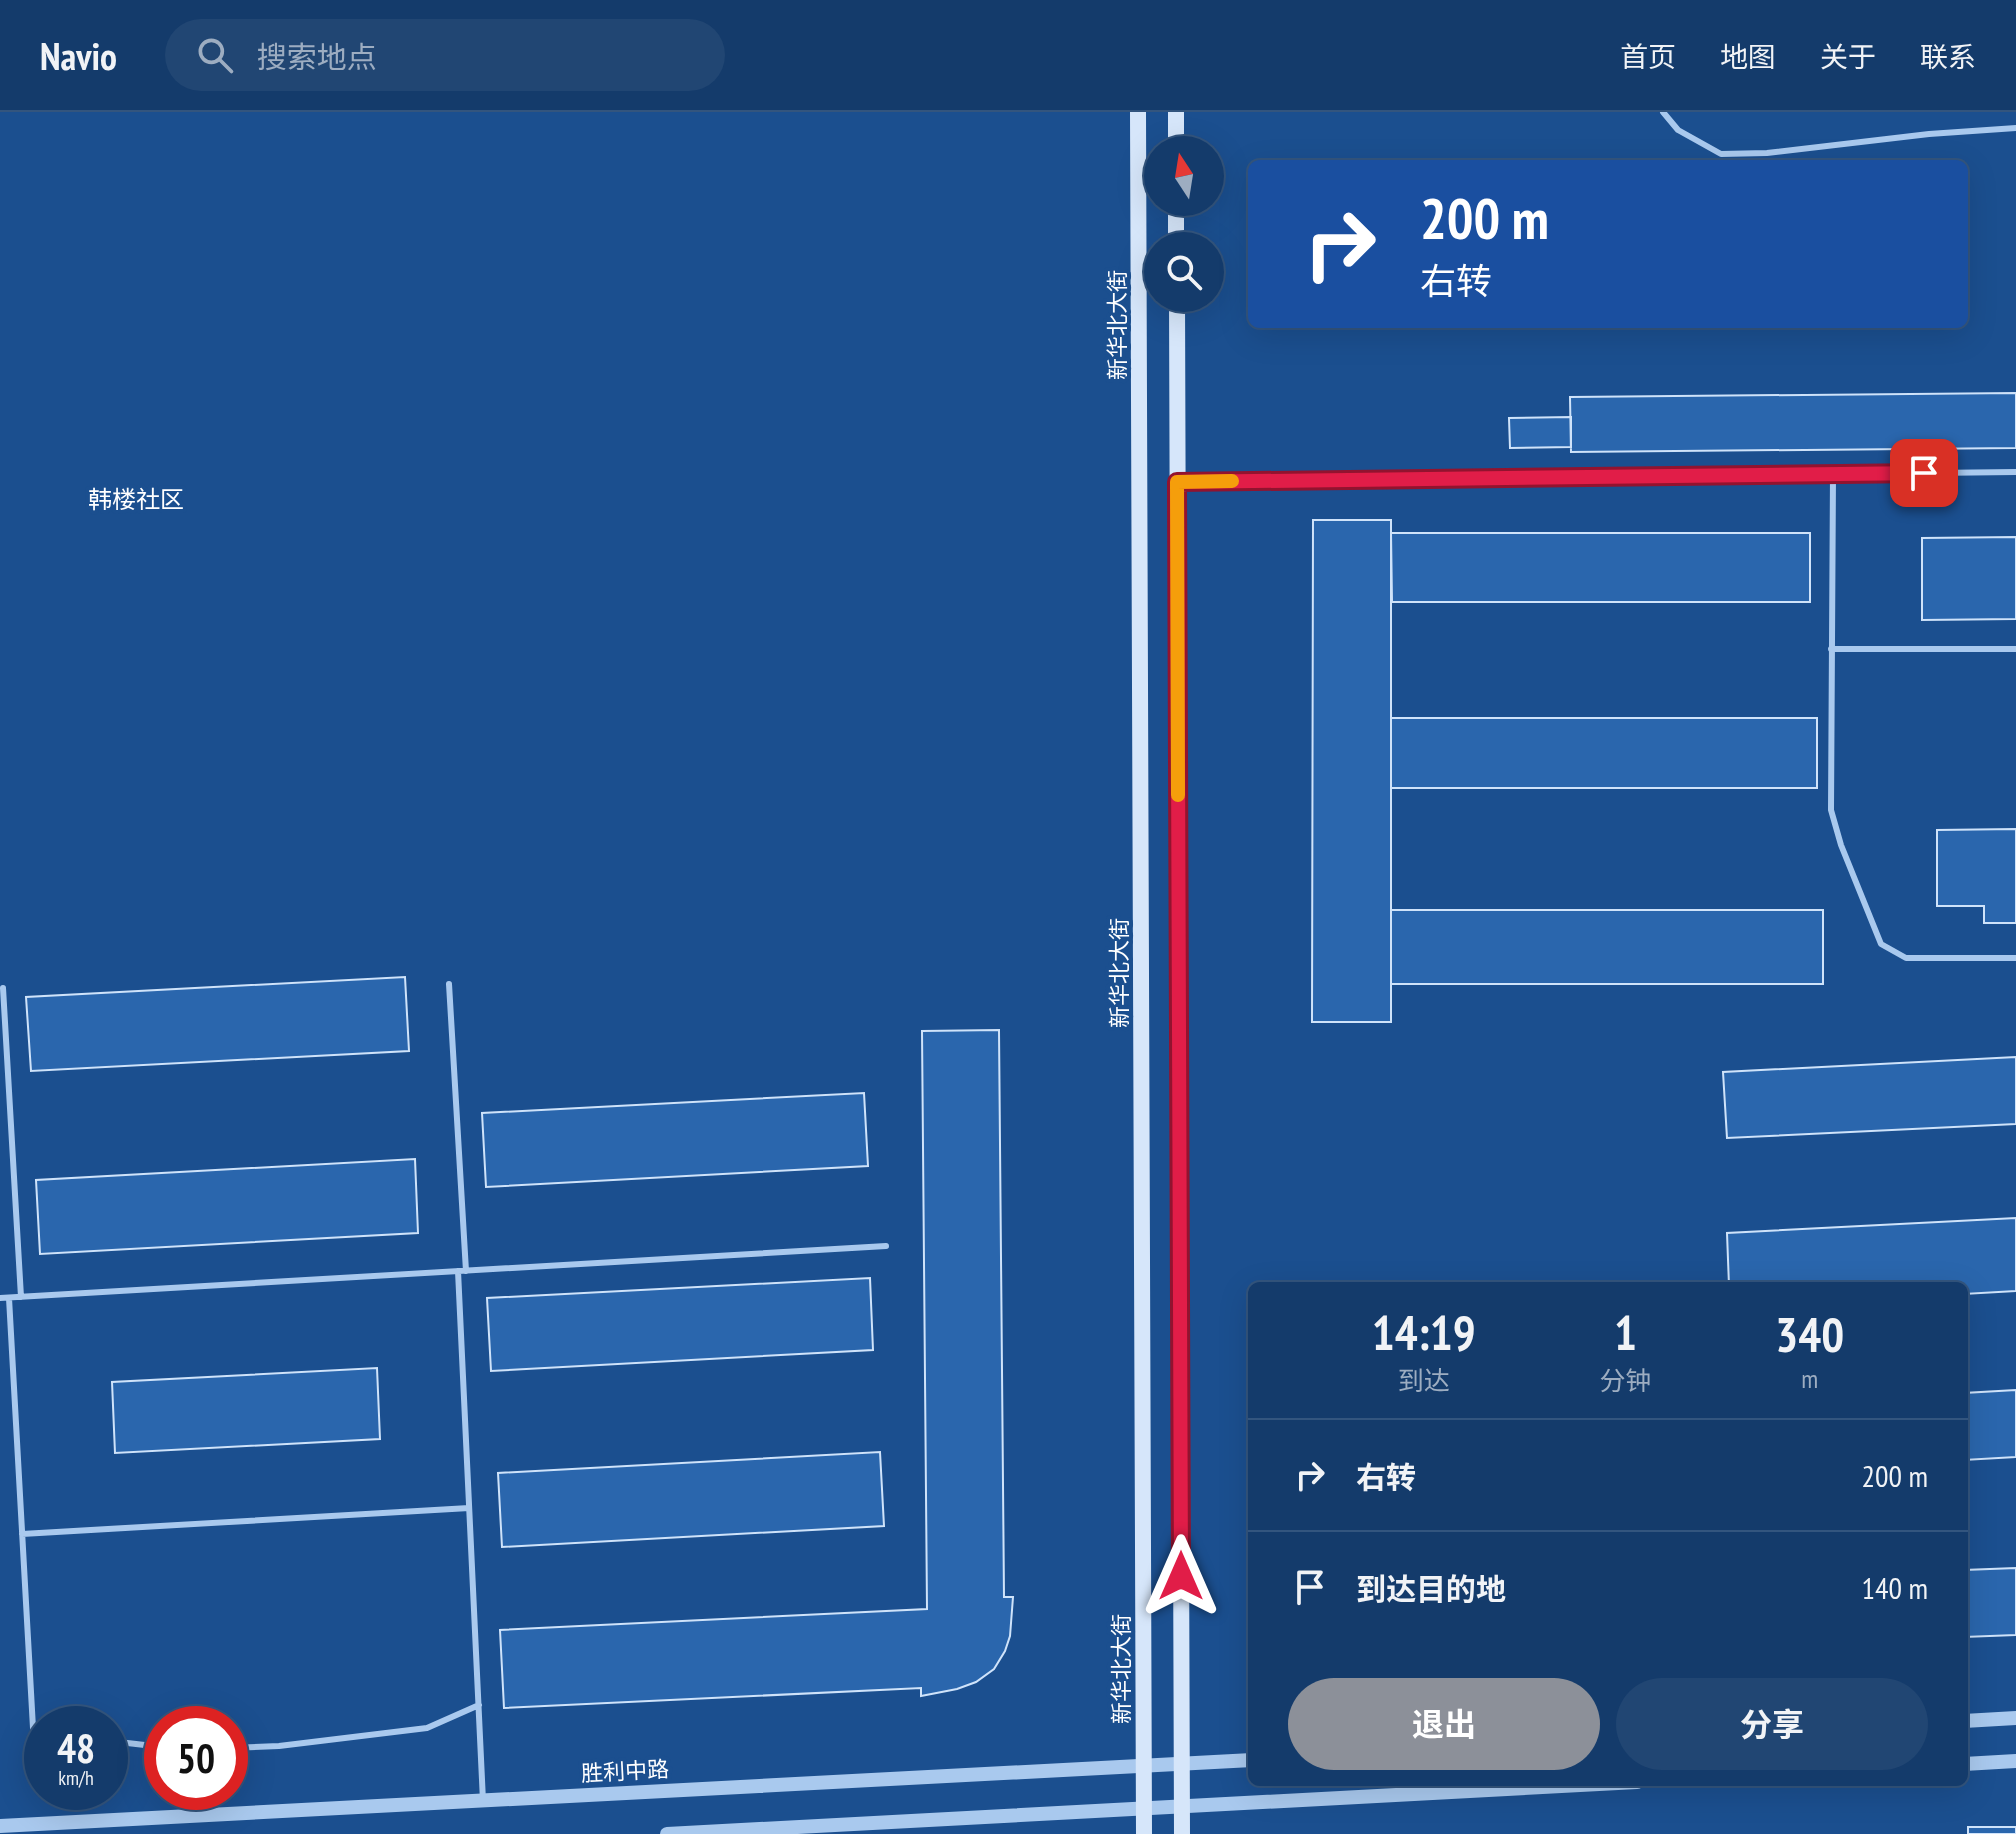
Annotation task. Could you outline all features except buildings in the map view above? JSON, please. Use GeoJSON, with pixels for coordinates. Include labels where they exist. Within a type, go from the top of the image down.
{"type":"FeatureCollection","features":[{"type":"Feature","properties":{"kind":"main road","name":"新华北大街"},"geometry":{"type":"LineString","coordinates":[[1138,112],[1144,1834]]}},
{"type":"Feature","properties":{"kind":"main road"},"geometry":{"type":"LineString","coordinates":[[1176,112],[1176,136]]}},
{"type":"Feature","properties":{"kind":"main road"},"geometry":{"type":"LineString","coordinates":[[1177,312],[1182,1834]]}},
{"type":"Feature","properties":{"kind":"street"},"geometry":{"type":"LineString","coordinates":[[1968,1721],[2016,1718]]}},
{"type":"Feature","properties":{"kind":"street","name":"胜利中路"},"geometry":{"type":"LineString","coordinates":[[0,1826],[1248,1760]]}},
{"type":"Feature","properties":{"kind":"street"},"geometry":{"type":"LineString","coordinates":[[1968,1764],[2016,1761]]}},
{"type":"Feature","properties":{"kind":"street"},"geometry":{"type":"LineString","coordinates":[[667,1834],[1564,1786]]}},
{"type":"Feature","properties":{"kind":"lane"},"geometry":{"type":"LineString","coordinates":[[1663,112],[1678,130],[1721,154],[1767,153],[1929,134],[2016,128]]}},
{"type":"Feature","properties":{"kind":"lane"},"geometry":{"type":"LineString","coordinates":[[1177,482],[2016,472]]}},
{"type":"Feature","properties":{"kind":"lane"},"geometry":{"type":"LineString","coordinates":[[1833,474],[1831,810],[1841,845],[1881,944],[1906,958],[2016,958]]}},
{"type":"Feature","properties":{"kind":"lane"},"geometry":{"type":"LineString","coordinates":[[1831,649],[2016,649]]}},
{"type":"Feature","properties":{"kind":"lane"},"geometry":{"type":"LineString","coordinates":[[449,984],[483,1801]]}},
{"type":"Feature","properties":{"kind":"lane"},"geometry":{"type":"LineString","coordinates":[[3,988],[21,1297]]}},
{"type":"Feature","properties":{"kind":"lane"},"geometry":{"type":"LineString","coordinates":[[0,1298],[886,1246]]}},
{"type":"Feature","properties":{"kind":"lane"},"geometry":{"type":"LineString","coordinates":[[9,1298],[32,1706]]}},
{"type":"Feature","properties":{"kind":"lane"},"geometry":{"type":"LineString","coordinates":[[22,1534],[469,1508]]}},
{"type":"Feature","properties":{"kind":"lane"},"geometry":{"type":"LineString","coordinates":[[248,1747],[427,1728],[479,1705]]}},
{"type":"Feature","properties":{"kind":"slow traffic"},"geometry":{"type":"LineString","coordinates":[[1178,795],[1177,482],[1232,481]]}},
{"type":"Feature","properties":{"kind":"district","name":"韩楼社区"},"geometry":{"type":"Point","coordinates":[136,500]}},
{"type":"Feature","properties":{"kind":"route"},"geometry":{"type":"LineString","coordinates":[[1181,1576],[1177,482],[1924,473]]}}]}
